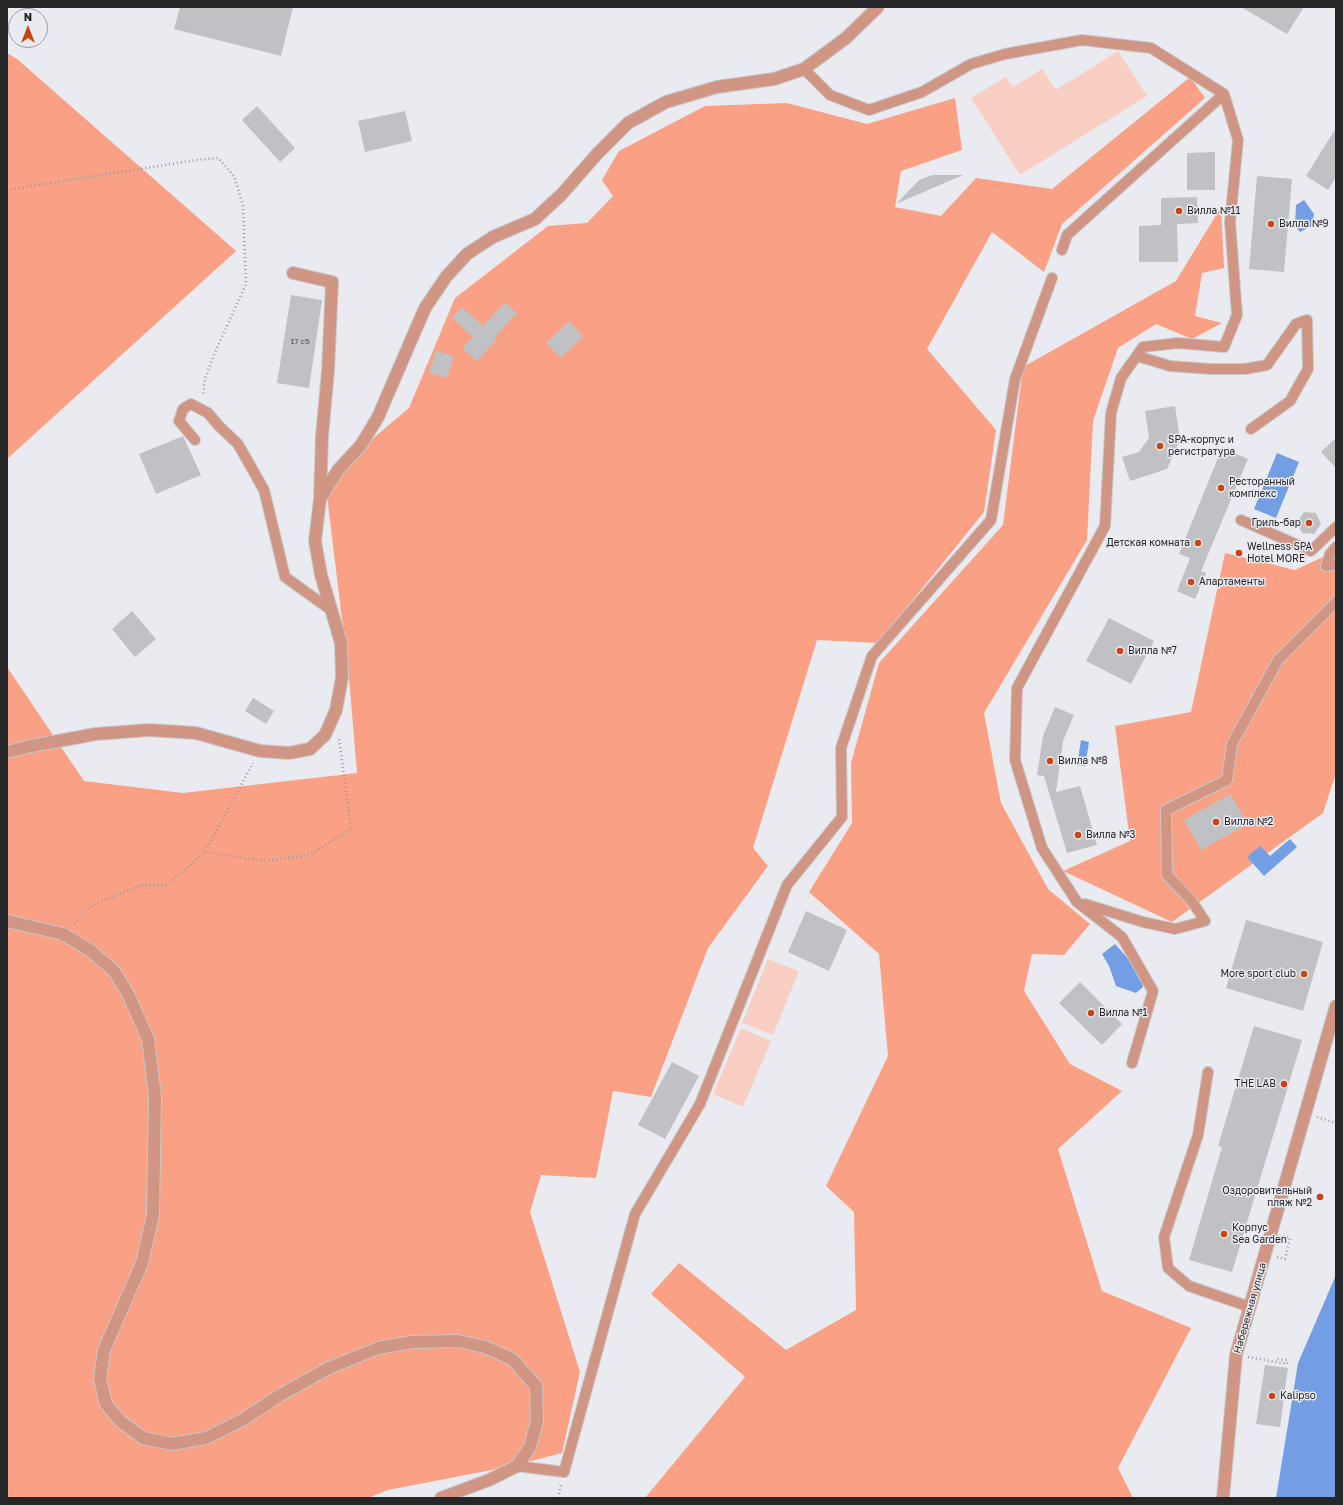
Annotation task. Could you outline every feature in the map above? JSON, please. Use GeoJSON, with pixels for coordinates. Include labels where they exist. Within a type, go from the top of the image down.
{"type":"FeatureCollection","features":[{"type":"Feature","properties":{"kind":"street"},"geometry":{"type":"LineString","coordinates":[[320,499],[338,470],[361,445],[378,417],[426,308],[446,277],[467,254],[493,237],[535,219],[562,194],[597,154],[628,123],[666,102],[717,86],[774,79],[804,69],[846,38],[878,7]]}},
{"type":"Feature","properties":{"kind":"street"},"geometry":{"type":"LineString","coordinates":[[7,752],[96,734],[149,730],[196,733],[260,751],[289,753],[310,749],[325,735],[336,710],[342,677],[341,643],[321,576],[314,541],[320,499],[322,436],[328,371],[332,282],[293,273]]}},
{"type":"Feature","properties":{"kind":"street"},"geometry":{"type":"LineString","coordinates":[[7,921],[63,934],[91,951],[114,971],[128,994],[148,1039],[155,1096],[153,1215],[142,1263],[104,1350],[100,1380],[106,1404],[120,1422],[143,1438],[172,1444],[206,1438],[244,1419],[282,1394],[329,1368],[378,1348],[412,1342],[458,1341],[485,1347],[512,1359],[536,1386],[537,1421],[530,1447],[517,1466],[489,1480],[441,1498]]}},
{"type":"Feature","properties":{"kind":"street","name":"Набережная улица"},"geometry":{"type":"LineString","coordinates":[[1223,1498],[1236,1355],[1336,1006]]}},
{"type":"Feature","properties":{"kind":"lane"},"geometry":{"type":"LineString","coordinates":[[804,69],[830,95],[869,110],[922,92],[971,64],[1005,54],[1082,40],[1151,48],[1224,94],[1238,140],[1230,222],[1238,315],[1224,347],[1178,343],[1143,347],[1121,378],[1111,414],[1105,526],[1017,688],[1015,760],[1042,848],[1077,902],[1122,936],[1153,991],[1132,1063]]}},
{"type":"Feature","properties":{"kind":"lane"},"geometry":{"type":"LineString","coordinates":[[1062,250],[1068,235],[1224,94]]}},
{"type":"Feature","properties":{"kind":"lane"},"geometry":{"type":"LineString","coordinates":[[517,1466],[564,1472],[635,1214],[700,1104],[787,885],[842,817],[841,748],[872,656],[991,520],[1015,379],[1052,278]]}},
{"type":"Feature","properties":{"kind":"lane"},"geometry":{"type":"LineString","coordinates":[[1137,356],[1170,366],[1210,369],[1245,369],[1268,365],[1296,324],[1307,320],[1308,368],[1290,401],[1251,429]]}},
{"type":"Feature","properties":{"kind":"lane"},"geometry":{"type":"LineString","coordinates":[[195,440],[179,421],[183,409],[191,404],[208,413],[238,444],[264,490],[285,577],[331,610]]}},
{"type":"Feature","properties":{"kind":"lane"},"geometry":{"type":"LineString","coordinates":[[1241,520],[1311,551],[1336,527]]}},
{"type":"Feature","properties":{"kind":"lane"},"geometry":{"type":"LineString","coordinates":[[1336,547],[1330,554],[1326,566],[1336,564]]}},
{"type":"Feature","properties":{"kind":"lane"},"geometry":{"type":"LineString","coordinates":[[1077,902],[1143,922],[1175,929],[1205,921],[1191,900],[1167,875],[1166,810],[1227,780],[1232,744],[1278,660],[1336,602]]}},
{"type":"Feature","properties":{"kind":"lane"},"geometry":{"type":"LineString","coordinates":[[1208,1072],[1198,1135],[1164,1237],[1168,1268],[1189,1286],[1250,1307]]}},
{"type":"Feature","properties":{"kind":"path"},"geometry":{"type":"LineString","coordinates":[[7,190],[196,160],[218,158],[234,176],[243,205],[246,284],[205,378],[201,410]]}},
{"type":"Feature","properties":{"kind":"path"},"geometry":{"type":"LineString","coordinates":[[205,852],[263,861],[309,855],[351,829],[339,734]]}},
{"type":"Feature","properties":{"kind":"path"},"geometry":{"type":"LineString","coordinates":[[63,934],[92,905],[142,885],[167,885],[205,852],[260,751]]}},
{"type":"Feature","properties":{"kind":"path"},"geometry":{"type":"LineString","coordinates":[[1324,1120],[1336,1123]]}},
{"type":"Feature","properties":{"kind":"path"},"geometry":{"type":"LineString","coordinates":[[1236,1355],[1286,1364],[1287,1360],[1276,1359]]}},
{"type":"Feature","properties":{"kind":"shaded area"},"geometry":{"type":"Polygon","coordinates":[[[1118,51],[1147,96],[1020,175],[971,98],[1006,77],[1013,87],[1042,69],[1056,90],[1118,51]]]}},
{"type":"Feature","properties":{"kind":"shaded area"},"geometry":{"type":"Polygon","coordinates":[[[7,53],[17,59],[236,251],[7,459],[7,53]]]}},
{"type":"Feature","properties":{"kind":"shaded area"},"geometry":{"type":"Polygon","coordinates":[[[1190,77],[1205,98],[1062,224],[1044,272],[992,232],[927,349],[996,430],[984,512],[878,643],[817,640],[753,848],[768,866],[708,948],[651,1097],[613,1091],[596,1178],[541,1175],[530,1212],[580,1372],[562,1453],[512,1466],[388,1490],[368,1498],[7,1498],[7,667],[84,781],[183,793],[357,773],[349,677],[325,479],[409,408],[455,298],[548,226],[587,223],[613,196],[602,180],[619,151],[705,106],[787,103],[867,124],[955,98],[962,150],[901,171],[895,207],[941,216],[976,178],[1052,189],[1190,77]]]}},
{"type":"Feature","properties":{"kind":"shaded area"},"geometry":{"type":"Polygon","coordinates":[[[1221,207],[1224,268],[1202,273],[1195,316],[1222,323],[1192,339],[1156,324],[1118,348],[1093,421],[1087,540],[984,713],[1001,803],[1048,889],[1090,924],[1064,955],[1032,954],[1024,991],[1070,1064],[1122,1091],[1058,1149],[1102,1291],[1191,1328],[1118,1468],[1133,1498],[645,1498],[745,1377],[651,1294],[679,1263],[786,1350],[856,1310],[854,1212],[826,1186],[888,1056],[879,954],[809,892],[852,823],[851,763],[879,663],[1003,525],[1023,367],[1176,281],[1221,207]]]}},
{"type":"Feature","properties":{"kind":"shaded area"},"geometry":{"type":"Polygon","coordinates":[[[1336,551],[1336,773],[1323,813],[1172,922],[1063,871],[1130,841],[1115,726],[1191,712],[1225,553],[1295,570],[1336,551]]]}},
{"type":"Feature","properties":{"kind":"shaded area"},"geometry":{"type":"Polygon","coordinates":[[[768,959],[799,971],[773,1035],[742,1023],[768,959]]]}},
{"type":"Feature","properties":{"kind":"shaded area"},"geometry":{"type":"Polygon","coordinates":[[[741,1028],[771,1041],[743,1107],[713,1094],[741,1028]]]}},
{"type":"Feature","properties":{"kind":"water"},"geometry":{"type":"Polygon","coordinates":[[[1304,200],[1314,214],[1312,226],[1300,232],[1295,226],[1296,205],[1304,200]]]}},
{"type":"Feature","properties":{"kind":"water"},"geometry":{"type":"Polygon","coordinates":[[[1277,453],[1299,462],[1276,518],[1254,509],[1277,453]]]}},
{"type":"Feature","properties":{"kind":"water"},"geometry":{"type":"Polygon","coordinates":[[[1081,740],[1089,742],[1085,766],[1077,765],[1081,740]]]}},
{"type":"Feature","properties":{"kind":"water"},"geometry":{"type":"Polygon","coordinates":[[[1290,839],[1297,847],[1264,876],[1247,857],[1260,846],[1270,856],[1290,839]]]}},
{"type":"Feature","properties":{"kind":"water"},"geometry":{"type":"Polygon","coordinates":[[[1115,944],[1142,974],[1143,987],[1136,993],[1116,986],[1109,966],[1102,954],[1115,944]]]}},
{"type":"Feature","properties":{"kind":"water"},"geometry":{"type":"Polygon","coordinates":[[[1336,1275],[1336,1498],[1276,1498],[1298,1363],[1336,1275]]]}},
{"type":"Feature","properties":{"kind":"building"},"geometry":{"type":"Polygon","coordinates":[[[180,7],[293,7],[281,56],[174,29],[180,7]]]}},
{"type":"Feature","properties":{"kind":"building"},"geometry":{"type":"Polygon","coordinates":[[[1241,7],[1304,7],[1287,34],[1241,7]]]}},
{"type":"Feature","properties":{"kind":"building"},"geometry":{"type":"Polygon","coordinates":[[[257,106],[295,148],[280,162],[242,120],[257,106]]]}},
{"type":"Feature","properties":{"kind":"building"},"geometry":{"type":"Polygon","coordinates":[[[405,111],[412,141],[365,152],[358,121],[405,111]]]}},
{"type":"Feature","properties":{"kind":"building"},"geometry":{"type":"Polygon","coordinates":[[[1336,128],[1336,177],[1328,190],[1306,176],[1336,128]]]}},
{"type":"Feature","properties":{"kind":"building"},"geometry":{"type":"Polygon","coordinates":[[[1215,152],[1215,190],[1187,190],[1187,153],[1215,152]]]}},
{"type":"Feature","properties":{"kind":"building"},"geometry":{"type":"Polygon","coordinates":[[[932,175],[963,175],[896,204],[919,180],[932,175]]]}},
{"type":"Feature","properties":{"kind":"building","name":"Вилла №9"},"geometry":{"type":"Polygon","coordinates":[[[1257,176],[1292,179],[1284,272],[1249,269],[1257,176]]]}},
{"type":"Feature","properties":{"kind":"building","name":"Вилла №11"},"geometry":{"type":"Polygon","coordinates":[[[1197,197],[1198,223],[1177,224],[1178,262],[1139,262],[1139,226],[1161,225],[1161,198],[1197,197]]]}},
{"type":"Feature","properties":{"kind":"building"},"geometry":{"type":"Polygon","coordinates":[[[291,295],[322,300],[309,388],[277,383],[291,295]]]}},
{"type":"Feature","properties":{"kind":"building"},"geometry":{"type":"Polygon","coordinates":[[[505,302],[517,313],[495,337],[497,339],[477,361],[462,348],[473,337],[452,318],[462,307],[483,326],[505,302]]]}},
{"type":"Feature","properties":{"kind":"building"},"geometry":{"type":"Polygon","coordinates":[[[569,321],[583,336],[561,358],[546,343],[569,321]]]}},
{"type":"Feature","properties":{"kind":"building"},"geometry":{"type":"Polygon","coordinates":[[[436,351],[454,356],[447,378],[429,373],[436,351]]]}},
{"type":"Feature","properties":{"kind":"building","name":"SPA-корпус и регистратура"},"geometry":{"type":"Polygon","coordinates":[[[1175,406],[1180,440],[1167,469],[1130,481],[1122,457],[1139,452],[1149,438],[1145,411],[1175,406]]]}},
{"type":"Feature","properties":{"kind":"building"},"geometry":{"type":"Polygon","coordinates":[[[183,436],[201,475],[156,494],[139,454],[183,436]]]}},
{"type":"Feature","properties":{"kind":"building"},"geometry":{"type":"Polygon","coordinates":[[[1336,438],[1336,468],[1321,452],[1336,438]]]}},
{"type":"Feature","properties":{"kind":"building"},"geometry":{"type":"Polygon","coordinates":[[[1222,448],[1248,459],[1201,571],[1206,573],[1195,599],[1177,591],[1190,558],[1179,554],[1222,448]]]}},
{"type":"Feature","properties":{"kind":"building","name":"Гриль-бар"},"geometry":{"type":"Polygon","coordinates":[[[1304,512],[1316,513],[1321,524],[1314,534],[1302,533],[1297,522],[1304,512]]]}},
{"type":"Feature","properties":{"kind":"building"},"geometry":{"type":"Polygon","coordinates":[[[132,611],[156,639],[135,657],[112,629],[132,611]]]}},
{"type":"Feature","properties":{"kind":"building","name":"Вилла №7"},"geometry":{"type":"Polygon","coordinates":[[[1109,618],[1154,641],[1131,684],[1086,661],[1109,618]]]}},
{"type":"Feature","properties":{"kind":"building"},"geometry":{"type":"Polygon","coordinates":[[[253,698],[274,711],[266,724],[245,711],[253,698]]]}},
{"type":"Feature","properties":{"kind":"building"},"geometry":{"type":"Polygon","coordinates":[[[1055,707],[1074,715],[1063,741],[1056,792],[1080,786],[1097,845],[1067,853],[1044,776],[1037,775],[1043,736],[1055,707]]]}},
{"type":"Feature","properties":{"kind":"building","name":"Вилла №2"},"geometry":{"type":"Polygon","coordinates":[[[1230,794],[1248,824],[1201,850],[1184,820],[1230,794]]]}},
{"type":"Feature","properties":{"kind":"building"},"geometry":{"type":"Polygon","coordinates":[[[806,911],[847,930],[829,971],[788,952],[806,911]]]}},
{"type":"Feature","properties":{"kind":"building"},"geometry":{"type":"Polygon","coordinates":[[[1246,920],[1323,942],[1303,1011],[1226,988],[1246,920]]]}},
{"type":"Feature","properties":{"kind":"building","name":"Вилла №1"},"geometry":{"type":"Polygon","coordinates":[[[1080,982],[1122,1024],[1102,1045],[1059,1003],[1080,982]]]}},
{"type":"Feature","properties":{"kind":"building"},"geometry":{"type":"Polygon","coordinates":[[[1254,1026],[1302,1040],[1232,1272],[1189,1260],[1222,1147],[1218,1146],[1254,1026]]]}},
{"type":"Feature","properties":{"kind":"building"},"geometry":{"type":"Polygon","coordinates":[[[672,1062],[699,1076],[665,1139],[638,1125],[672,1062]]]}},
{"type":"Feature","properties":{"kind":"building"},"geometry":{"type":"Polygon","coordinates":[[[1265,1365],[1288,1368],[1280,1427],[1256,1424],[1265,1365]]]}},
{"type":"Feature","properties":{"kind":"place","name":"Вилла №11"},"geometry":{"type":"Point","coordinates":[1179,211]}},
{"type":"Feature","properties":{"kind":"place","name":"Вилла №9"},"geometry":{"type":"Point","coordinates":[1271,224]}},
{"type":"Feature","properties":{"kind":"place","name":"SPA-корпус и регистратура"},"geometry":{"type":"Point","coordinates":[1160,446]}},
{"type":"Feature","properties":{"kind":"place","name":"Ресторанный комплекс"},"geometry":{"type":"Point","coordinates":[1221,488]}},
{"type":"Feature","properties":{"kind":"place","name":"Гриль-бар"},"geometry":{"type":"Point","coordinates":[1309,523]}},
{"type":"Feature","properties":{"kind":"place","name":"Детская комната"},"geometry":{"type":"Point","coordinates":[1198,543]}},
{"type":"Feature","properties":{"kind":"place","name":"Wellness SPA Hotel MORE"},"geometry":{"type":"Point","coordinates":[1239,553]}},
{"type":"Feature","properties":{"kind":"place","name":"Апартаменты"},"geometry":{"type":"Point","coordinates":[1191,582]}},
{"type":"Feature","properties":{"kind":"place","name":"Вилла №7"},"geometry":{"type":"Point","coordinates":[1120,651]}},
{"type":"Feature","properties":{"kind":"place","name":"Вилла №8"},"geometry":{"type":"Point","coordinates":[1050,761]}},
{"type":"Feature","properties":{"kind":"place","name":"Вилла №2"},"geometry":{"type":"Point","coordinates":[1216,822]}},
{"type":"Feature","properties":{"kind":"place","name":"Вилла №3"},"geometry":{"type":"Point","coordinates":[1078,835]}},
{"type":"Feature","properties":{"kind":"place","name":"More sport club"},"geometry":{"type":"Point","coordinates":[1304,974]}},
{"type":"Feature","properties":{"kind":"place","name":"Вилла №1"},"geometry":{"type":"Point","coordinates":[1091,1013]}},
{"type":"Feature","properties":{"kind":"place","name":"THE LAB"},"geometry":{"type":"Point","coordinates":[1284,1084]}},
{"type":"Feature","properties":{"kind":"place","name":"Оздоровительный пляж №2"},"geometry":{"type":"Point","coordinates":[1320,1197]}},
{"type":"Feature","properties":{"kind":"place","name":"Корпус Sea Garden"},"geometry":{"type":"Point","coordinates":[1224,1234]}},
{"type":"Feature","properties":{"kind":"place","name":"Kalipso"},"geometry":{"type":"Point","coordinates":[1272,1396]}}]}
